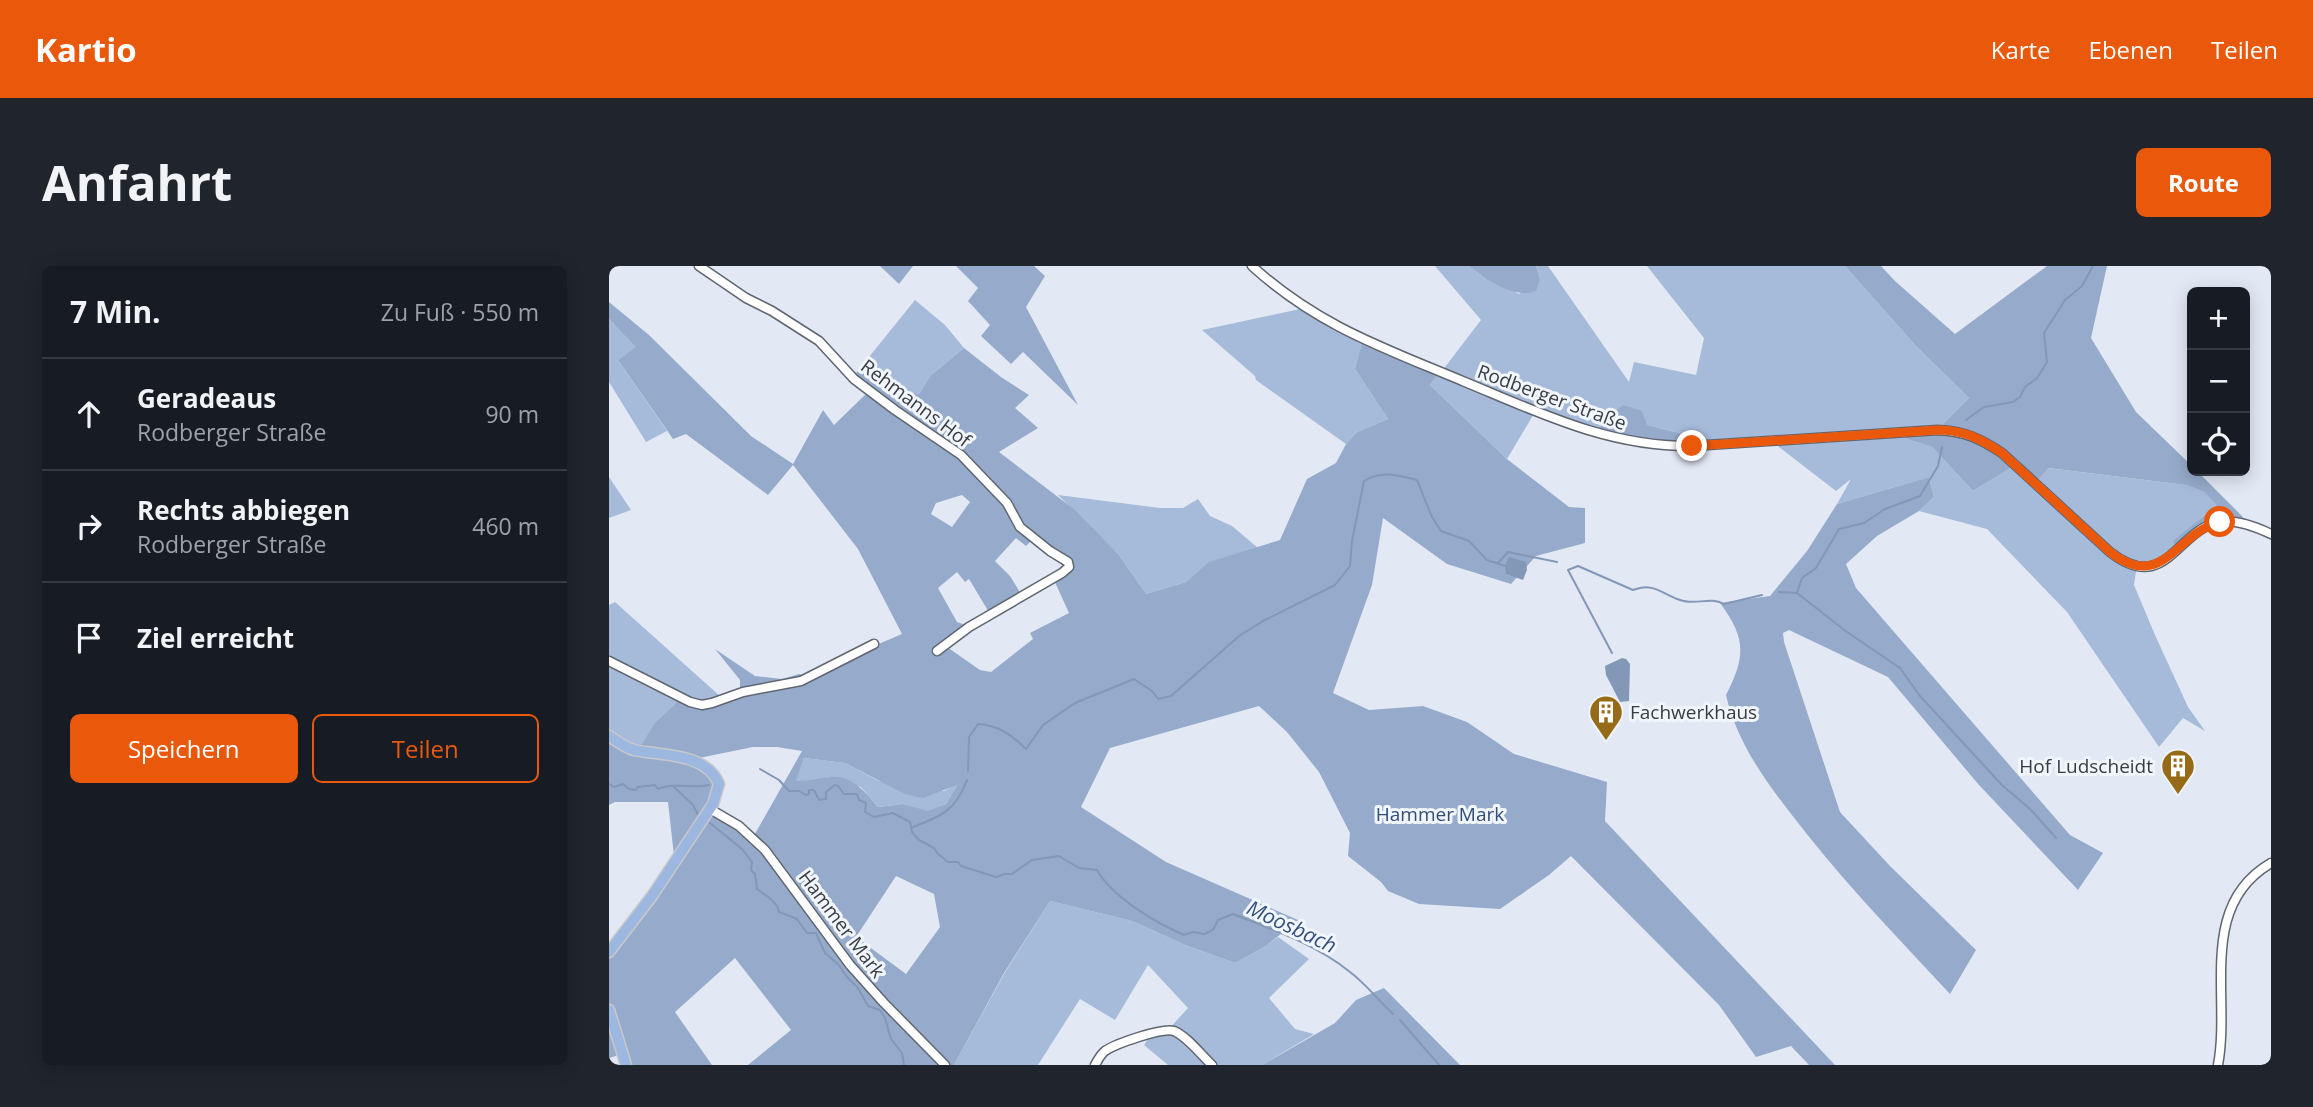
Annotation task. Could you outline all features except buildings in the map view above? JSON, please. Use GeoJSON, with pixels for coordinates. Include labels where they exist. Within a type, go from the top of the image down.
{"type":"FeatureCollection","features":[{"type":"Feature","properties":{"kind":"main road"},"geometry":{"type":"LineString","coordinates":[[609,736],[631,749],[683,758],[706,768],[719,784],[710,809],[652,896],[609,952]]}},
{"type":"Feature","properties":{"kind":"main road"},"geometry":{"type":"LineString","coordinates":[[609,1010],[626,1065]]}},
{"type":"Feature","properties":{"kind":"street","name":"Rehmanns Hof"},"geometry":{"type":"LineString","coordinates":[[699,266],[746,298],[819,341],[854,379],[961,455],[1007,503],[1020,527],[1068,562],[1069,567],[1062,573],[969,627],[937,651]]}},
{"type":"Feature","properties":{"kind":"street","name":"Rodberger Straße"},"geometry":{"type":"LineString","coordinates":[[1252,266],[1280,292],[1355,337],[1602,436],[1639,444],[1680,446],[1958,431],[1983,440],[2002,453],[2110,552],[2129,563],[2145,566],[2160,562],[2203,528],[2220,522],[2232,522],[2271,534]]}},
{"type":"Feature","properties":{"kind":"street"},"geometry":{"type":"LineString","coordinates":[[609,661],[690,702],[702,705],[758,688],[801,681],[874,645]]}},
{"type":"Feature","properties":{"kind":"street","name":"Hammer Mark"},"geometry":{"type":"LineString","coordinates":[[710,809],[739,826],[759,844],[803,899],[850,965],[945,1065]]}},
{"type":"Feature","properties":{"kind":"street"},"geometry":{"type":"LineString","coordinates":[[2218,1065],[2222,1021],[2221,948],[2225,927],[2233,904],[2243,888],[2252,876],[2271,863]]}},
{"type":"Feature","properties":{"kind":"street"},"geometry":{"type":"LineString","coordinates":[[1095,1065],[1100,1056],[1113,1046],[1171,1030],[1182,1036],[1212,1065]]}},
{"type":"Feature","properties":{"kind":"shaded area"},"geometry":{"type":"Polygon","coordinates":[[[1435,266],[1469,266],[1519,294],[1540,279],[1536,266],[1548,266],[1629,382],[1634,362],[1696,375],[1704,338],[1647,266],[1845,266],[1916,346],[1969,398],[1939,428],[1680,445],[1683,434],[1647,425],[1619,410],[1602,422],[1598,433],[1442,371],[1481,320],[1435,266]]]}},
{"type":"Feature","properties":{"kind":"shaded area"},"geometry":{"type":"Polygon","coordinates":[[[915,300],[945,325],[964,348],[930,376],[919,394],[899,388],[869,357],[915,300]]]}},
{"type":"Feature","properties":{"kind":"shaded area"},"geometry":{"type":"Polygon","coordinates":[[[1300,309],[1362,342],[1355,369],[1388,419],[1357,432],[1346,444],[1256,380],[1255,376],[1202,330],[1300,309]]]}},
{"type":"Feature","properties":{"kind":"shaded area"},"geometry":{"type":"Polygon","coordinates":[[[609,319],[637,347],[618,360],[667,431],[646,442],[609,382],[609,319]]]}},
{"type":"Feature","properties":{"kind":"shaded area"},"geometry":{"type":"Polygon","coordinates":[[[1439,373],[1535,412],[1507,459],[1430,385],[1439,373]]]}},
{"type":"Feature","properties":{"kind":"shaded area"},"geometry":{"type":"Polygon","coordinates":[[[1901,437],[1932,447],[1973,491],[2014,466],[2112,559],[2136,571],[2134,585],[2155,635],[2188,707],[2205,731],[2183,718],[2159,747],[2067,612],[1987,529],[1919,511],[1934,497],[1929,477],[1837,504],[1851,479],[1836,491],[1775,444],[1901,437]]]}},
{"type":"Feature","properties":{"kind":"shaded area"},"geometry":{"type":"Polygon","coordinates":[[[2047,468],[2186,485],[2204,492],[2218,505],[2198,520],[2174,547],[2160,558],[2151,561],[2127,560],[2038,480],[2047,468]]]}},
{"type":"Feature","properties":{"kind":"shaded area"},"geometry":{"type":"Polygon","coordinates":[[[609,477],[631,510],[609,518],[609,477]]]}},
{"type":"Feature","properties":{"kind":"shaded area"},"geometry":{"type":"Polygon","coordinates":[[[1058,495],[1160,508],[1183,508],[1198,499],[1210,516],[1232,526],[1258,548],[1210,562],[1186,582],[1146,594],[1119,555],[1058,495]]]}},
{"type":"Feature","properties":{"kind":"shaded area"},"geometry":{"type":"Polygon","coordinates":[[[1509,557],[1526,562],[1527,570],[1523,580],[1506,574],[1505,566],[1509,557]]]}},
{"type":"Feature","properties":{"kind":"shaded area"},"geometry":{"type":"Polygon","coordinates":[[[615,602],[721,697],[654,724],[640,748],[624,744],[609,733],[609,605],[615,602]]]}},
{"type":"Feature","properties":{"kind":"shaded area"},"geometry":{"type":"Polygon","coordinates":[[[1622,658],[1630,664],[1629,701],[1620,702],[1606,675],[1605,666],[1622,658]]]}},
{"type":"Feature","properties":{"kind":"shaded area"},"geometry":{"type":"Polygon","coordinates":[[[804,758],[845,763],[879,781],[944,791],[958,783],[946,804],[928,812],[903,804],[878,807],[861,787],[830,777],[809,782],[795,780],[804,758]]]}},
{"type":"Feature","properties":{"kind":"shaded area"},"geometry":{"type":"Polygon","coordinates":[[[1050,901],[1132,921],[1185,945],[1235,963],[1278,937],[1309,959],[1269,998],[1295,1029],[1314,1034],[1262,1065],[1168,1065],[1144,1045],[1150,1036],[1168,1030],[1188,1008],[1148,965],[1115,1020],[1080,999],[1038,1065],[954,1065],[1004,974],[1050,901]]]}},
{"type":"Feature","properties":{"kind":"green space"},"geometry":{"type":"Polygon","coordinates":[[[880,266],[913,266],[899,284],[880,266]]]}},
{"type":"Feature","properties":{"kind":"green space"},"geometry":{"type":"Polygon","coordinates":[[[956,266],[1034,266],[1045,276],[1026,307],[1078,405],[1023,352],[1011,364],[981,336],[990,325],[968,301],[978,288],[956,266]]]}},
{"type":"Feature","properties":{"kind":"green space"},"geometry":{"type":"Polygon","coordinates":[[[1469,266],[1536,266],[1540,279],[1536,291],[1518,292],[1492,282],[1469,266]]]}},
{"type":"Feature","properties":{"kind":"green space"},"geometry":{"type":"Polygon","coordinates":[[[1845,266],[1881,266],[1955,334],[2047,266],[2107,266],[2091,338],[2136,412],[2187,461],[2187,476],[2202,476],[2246,520],[2212,520],[2176,547],[2173,541],[2217,505],[2204,492],[2186,485],[2048,468],[2038,480],[2004,451],[1981,437],[1954,429],[1939,428],[1969,398],[1916,346],[1845,266]]]}},
{"type":"Feature","properties":{"kind":"green space","name":"Hammer Mark"},"geometry":{"type":"Polygon","coordinates":[[[609,302],[649,335],[751,436],[793,464],[823,410],[834,425],[870,390],[853,377],[869,357],[899,388],[919,394],[930,376],[964,348],[1029,395],[1015,408],[1038,428],[999,452],[1075,510],[1119,555],[1146,594],[1186,582],[1209,562],[1280,540],[1307,479],[1336,463],[1346,444],[1357,432],[1388,419],[1355,369],[1362,342],[1439,373],[1430,385],[1507,459],[1569,507],[1585,508],[1585,543],[1536,556],[1511,584],[1447,564],[1383,518],[1372,585],[1333,693],[1369,710],[1423,706],[1467,722],[1514,754],[1607,782],[1605,821],[1835,1065],[1809,1065],[1791,1046],[1756,1057],[1719,1005],[1571,856],[1500,909],[1419,904],[1388,891],[1381,882],[1348,856],[1350,833],[1319,772],[1287,732],[1259,706],[1110,748],[1081,807],[1166,862],[1298,920],[1266,946],[1235,963],[1185,945],[1132,921],[1050,901],[1004,973],[954,1065],[748,1065],[791,1030],[735,958],[675,1012],[712,1065],[623,1065],[619,1055],[609,1058],[609,958],[711,813],[752,839],[802,751],[753,747],[699,758],[640,747],[654,724],[683,697],[704,703],[740,688],[740,680],[715,649],[755,676],[782,679],[799,674],[812,677],[846,658],[902,634],[858,549],[793,465],[768,495],[686,434],[673,439],[618,360],[636,347],[609,319],[609,302]],[[962,495],[936,503],[931,514],[952,527],[970,502],[962,495]],[[1016,538],[995,561],[1010,576],[1021,594],[1067,565],[1032,540],[1026,546],[1016,538]],[[957,572],[938,588],[957,622],[968,626],[990,614],[969,579],[965,582],[957,572]],[[1054,580],[971,628],[947,647],[980,670],[991,672],[1033,639],[1030,633],[1069,613],[1054,580]],[[804,758],[796,780],[845,778],[863,790],[878,807],[903,804],[928,811],[946,804],[957,785],[923,798],[905,794],[845,763],[804,758]],[[896,876],[856,937],[906,974],[940,927],[934,894],[896,876]]]}},
{"type":"Feature","properties":{"kind":"green space"},"geometry":{"type":"Polygon","coordinates":[[[1623,405],[1642,411],[1647,425],[1683,434],[1680,445],[1598,433],[1602,422],[1623,405]]]}},
{"type":"Feature","properties":{"kind":"green space"},"geometry":{"type":"Polygon","coordinates":[[[1940,434],[1961,437],[1979,444],[2014,466],[1973,491],[1932,447],[1901,437],[1940,434]]]}},
{"type":"Feature","properties":{"kind":"green space"},"geometry":{"type":"Polygon","coordinates":[[[1929,477],[1934,497],[1919,511],[1877,536],[1846,564],[1856,588],[2070,835],[2103,853],[2078,890],[1979,785],[1888,677],[1789,630],[1783,633],[1840,812],[1890,866],[1976,950],[1950,994],[1823,854],[1769,785],[1748,751],[1726,695],[1740,658],[1739,637],[1720,603],[1770,596],[1807,551],[1837,504],[1929,477]]]}},
{"type":"Feature","properties":{"kind":"green space"},"geometry":{"type":"Polygon","coordinates":[[[609,742],[635,755],[687,764],[707,775],[712,784],[712,795],[696,827],[674,856],[668,802],[615,802],[609,805],[609,742]]]}},
{"type":"Feature","properties":{"kind":"green space"},"geometry":{"type":"Polygon","coordinates":[[[1384,988],[1460,1065],[1262,1065],[1335,1023],[1356,1000],[1384,988]]]}},
{"type":"Feature","properties":{"kind":"waterway"},"geometry":{"type":"LineString","coordinates":[[1966,420],[1984,407],[2013,402],[2020,397],[2025,387],[2037,378],[2047,362],[2044,333],[2065,300],[2082,286],[2093,266]]}},
{"type":"Feature","properties":{"kind":"waterway"},"geometry":{"type":"LineString","coordinates":[[1797,593],[1802,578],[1816,568],[1839,529],[1864,523],[1885,509],[1920,496],[1938,466],[1942,447]]}},
{"type":"Feature","properties":{"kind":"waterway"},"geometry":{"type":"LineString","coordinates":[[968,771],[969,737],[978,724],[992,726],[1004,732],[1026,749],[1043,725],[1075,703],[1134,679],[1152,691],[1158,699],[1171,696],[1239,636],[1335,585],[1350,566],[1364,481],[1370,478],[1390,475],[1417,480],[1432,517],[1441,531],[1469,541],[1487,560],[1505,566]]}},
{"type":"Feature","properties":{"kind":"waterway"},"geometry":{"type":"LineString","coordinates":[[1498,563],[1508,552],[1557,562]]}},
{"type":"Feature","properties":{"kind":"waterway"},"geometry":{"type":"LineString","coordinates":[[1612,653],[1568,570],[1578,566],[1633,590],[1652,588],[1686,602],[1713,601],[1724,604],[1762,595]]}},
{"type":"Feature","properties":{"kind":"waterway"},"geometry":{"type":"LineString","coordinates":[[1779,592],[1797,593],[1900,668],[1920,696],[2002,785],[2031,810],[2056,838]]}},
{"type":"Feature","properties":{"kind":"waterway","name":"Moosbach"},"geometry":{"type":"LineString","coordinates":[[760,769],[779,780],[789,791],[799,791],[806,795],[809,790],[814,790],[819,800],[826,799],[826,792],[835,785],[844,794],[857,794],[859,800],[866,803],[865,812],[874,817],[893,813],[910,822],[912,832],[919,840],[934,848],[948,862],[958,862],[961,866],[996,877],[1012,874],[1032,860],[1059,856],[1079,868],[1097,870],[1124,899],[1161,924],[1184,935],[1193,932],[1204,934],[1213,930],[1218,920],[1233,914],[1294,938],[1337,962],[1393,1014]]}},
{"type":"Feature","properties":{"kind":"waterway"},"geometry":{"type":"LineString","coordinates":[[913,827],[947,811],[958,798],[967,780]]}},
{"type":"Feature","properties":{"kind":"waterway","name":"Moosbach"},"geometry":{"type":"LineString","coordinates":[[609,784],[614,787],[623,784],[636,790],[638,787],[655,785],[658,789],[709,785]]}},
{"type":"Feature","properties":{"kind":"waterway"},"geometry":{"type":"LineString","coordinates":[[674,787],[693,805],[698,815]]}},
{"type":"Feature","properties":{"kind":"waterway"},"geometry":{"type":"LineString","coordinates":[[710,823],[742,849],[752,862],[751,870],[755,874],[757,889],[774,902],[779,912],[797,919],[807,933],[816,933],[825,953],[858,988],[868,1006],[880,1010],[891,1039],[902,1053],[904,1065]]}},
{"type":"Feature","properties":{"kind":"waterway","name":"Moosbach"},"geometry":{"type":"LineString","coordinates":[[1400,1020],[1439,1065]]}},
{"type":"Feature","properties":{"kind":"place","name":"Fachwerkhaus"},"geometry":{"type":"Point","coordinates":[1606,742]}},
{"type":"Feature","properties":{"kind":"place","name":"Hof Ludscheidt"},"geometry":{"type":"Point","coordinates":[2178,796]}},
{"type":"Feature","properties":{"kind":"route"},"geometry":{"type":"LineString","coordinates":[[1692,446],[1938,430],[1958,431],[1983,440],[2002,453],[2110,552],[2135,565],[2154,565],[2160,562],[2203,528],[2220,522]]}}]}
